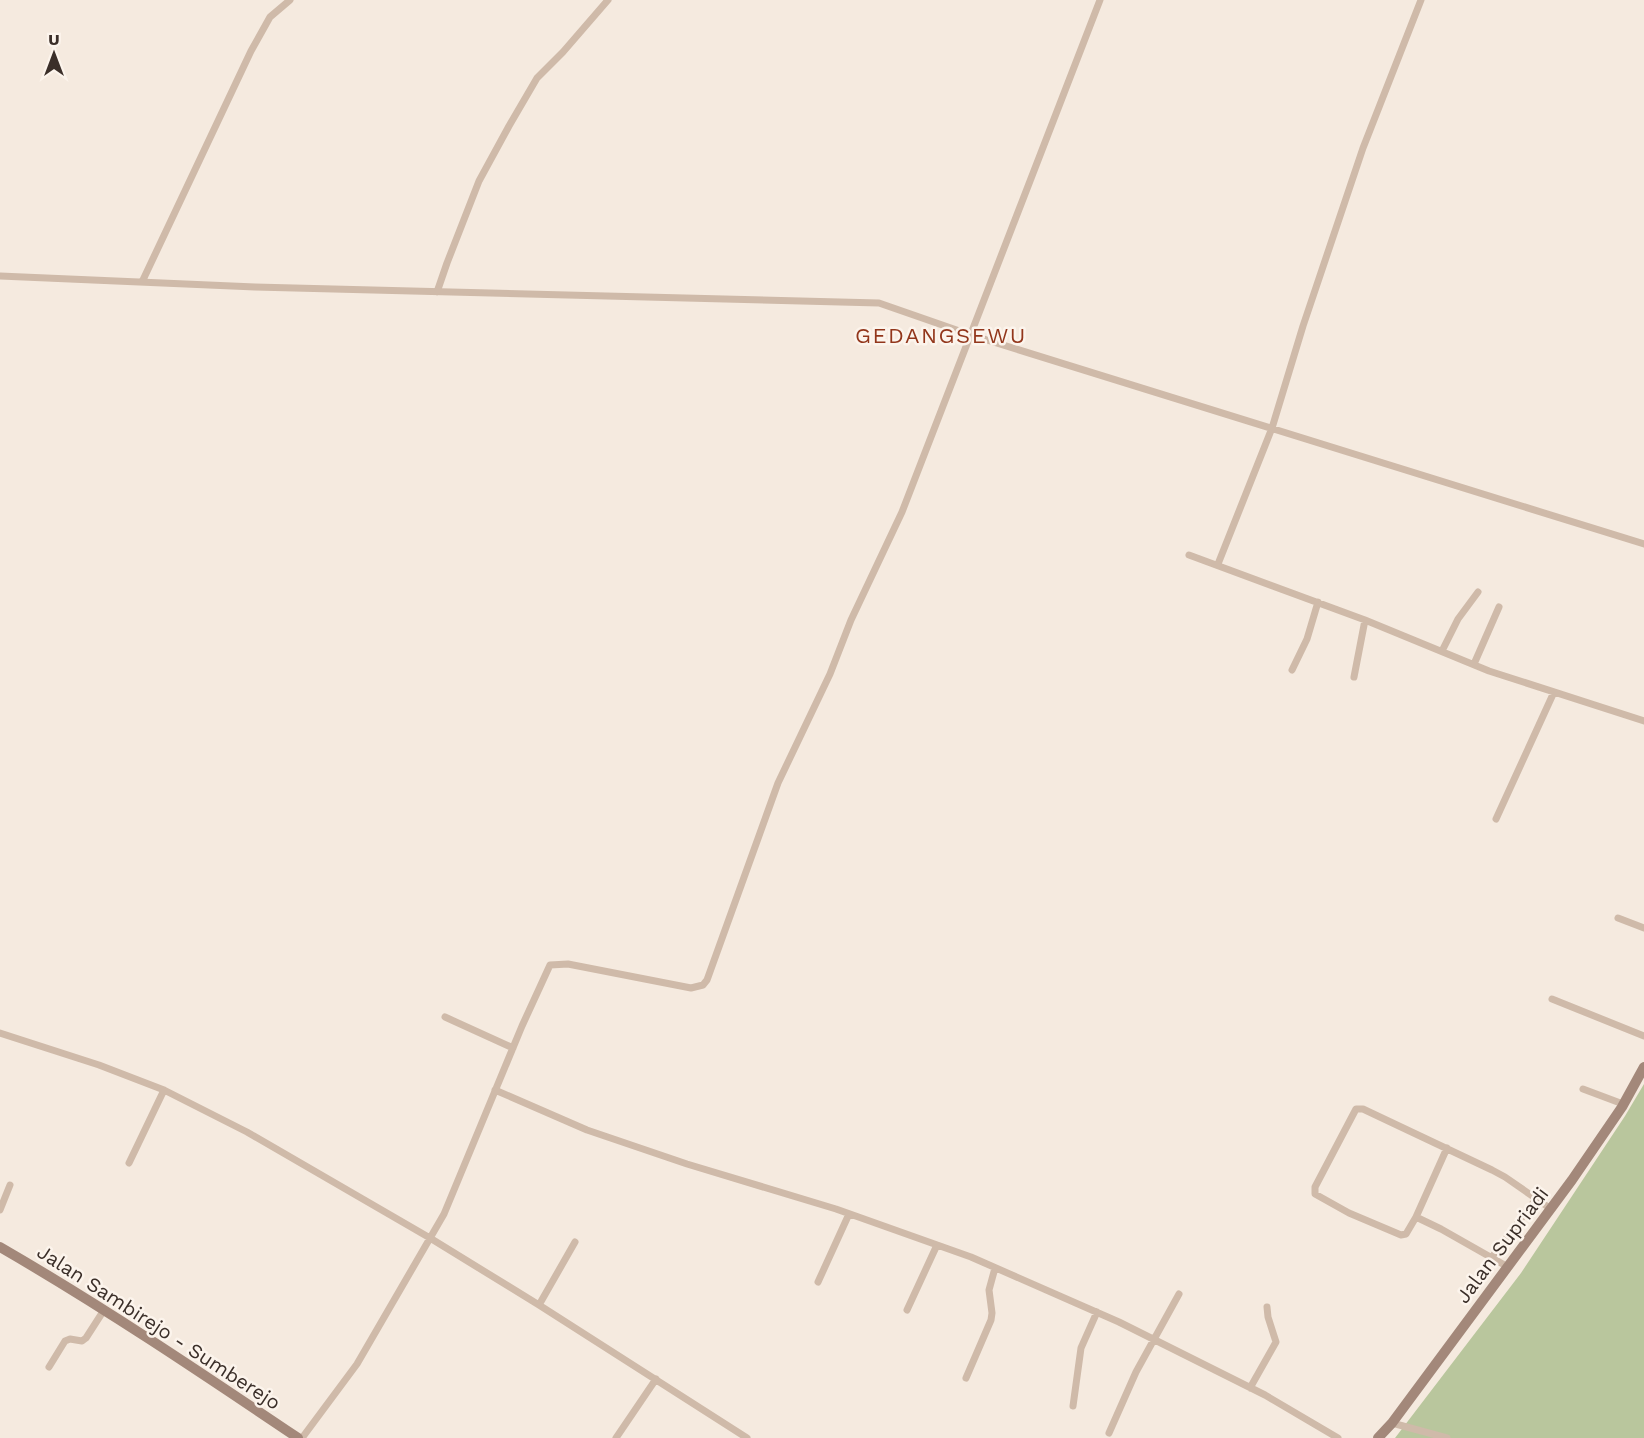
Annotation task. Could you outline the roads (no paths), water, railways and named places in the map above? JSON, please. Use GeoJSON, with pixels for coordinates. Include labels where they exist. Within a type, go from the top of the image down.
{"type":"FeatureCollection","features":[{"type":"Feature","properties":{"kind":"main road","name":"Jalan Supriadi"},"geometry":{"type":"LineString","coordinates":[[1378,1438],[1392,1423],[1551,1209],[1623,1104],[1644,1067]]}},
{"type":"Feature","properties":{"kind":"main road","name":"Jalan Sambirejo - Sumberejo"},"geometry":{"type":"LineString","coordinates":[[0,1247],[104,1310],[300,1438]]}},
{"type":"Feature","properties":{"kind":"street"},"geometry":{"type":"LineString","coordinates":[[142,282],[251,51],[270,17],[290,0]]}},
{"type":"Feature","properties":{"kind":"street"},"geometry":{"type":"LineString","coordinates":[[437,292],[479,181],[537,78],[608,0]]}},
{"type":"Feature","properties":{"kind":"street"},"geometry":{"type":"LineString","coordinates":[[300,1438],[357,1364],[444,1214],[550,965],[568,964],[691,988],[707,980],[778,783],[830,674],[851,620],[902,512],[1100,0]]}},
{"type":"Feature","properties":{"kind":"street"},"geometry":{"type":"LineString","coordinates":[[1218,564],[1272,428],[1362,148],[1421,0]]}},
{"type":"Feature","properties":{"kind":"street"},"geometry":{"type":"LineString","coordinates":[[0,276],[437,292],[879,303],[971,335],[1644,544]]}},
{"type":"Feature","properties":{"kind":"street"},"geometry":{"type":"LineString","coordinates":[[1190,555],[1365,620],[1474,664],[1644,721]]}},
{"type":"Feature","properties":{"kind":"street"},"geometry":{"type":"LineString","coordinates":[[1442,651],[1458,619],[1478,592]]}},
{"type":"Feature","properties":{"kind":"street"},"geometry":{"type":"LineString","coordinates":[[1292,670],[1307,639],[1318,602]]}},
{"type":"Feature","properties":{"kind":"street"},"geometry":{"type":"LineString","coordinates":[[1474,664],[1499,607]]}},
{"type":"Feature","properties":{"kind":"street"},"geometry":{"type":"LineString","coordinates":[[1354,677],[1365,620]]}},
{"type":"Feature","properties":{"kind":"street"},"geometry":{"type":"LineString","coordinates":[[1496,819],[1554,692]]}},
{"type":"Feature","properties":{"kind":"street"},"geometry":{"type":"LineString","coordinates":[[1618,918],[1644,928]]}},
{"type":"Feature","properties":{"kind":"street"},"geometry":{"type":"LineString","coordinates":[[1552,999],[1644,1036]]}},
{"type":"Feature","properties":{"kind":"street"},"geometry":{"type":"LineString","coordinates":[[445,1017],[513,1048]]}},
{"type":"Feature","properties":{"kind":"street"},"geometry":{"type":"LineString","coordinates":[[0,1033],[99,1065],[164,1090],[247,1132],[430,1238],[747,1438]]}},
{"type":"Feature","properties":{"kind":"street"},"geometry":{"type":"LineString","coordinates":[[1583,1089],[1623,1104]]}},
{"type":"Feature","properties":{"kind":"street"},"geometry":{"type":"LineString","coordinates":[[129,1163],[164,1090]]}},
{"type":"Feature","properties":{"kind":"street"},"geometry":{"type":"LineString","coordinates":[[495,1090],[587,1130],[687,1164],[849,1214],[971,1257],[1097,1312],[1154,1340],[1250,1388],[1338,1438]]}},
{"type":"Feature","properties":{"kind":"street"},"geometry":{"type":"LineString","coordinates":[[1447,1148],[1407,1233],[1401,1235],[1316,1196],[1314,1189],[1356,1109],[1364,1109],[1447,1148],[1505,1177],[1551,1209]]}},
{"type":"Feature","properties":{"kind":"street"},"geometry":{"type":"LineString","coordinates":[[0,1210],[10,1185]]}},
{"type":"Feature","properties":{"kind":"street"},"geometry":{"type":"LineString","coordinates":[[1492,1257],[1536,1199]]}},
{"type":"Feature","properties":{"kind":"street"},"geometry":{"type":"LineString","coordinates":[[818,1282],[849,1214]]}},
{"type":"Feature","properties":{"kind":"street"},"geometry":{"type":"LineString","coordinates":[[1416,1217],[1508,1267]]}},
{"type":"Feature","properties":{"kind":"street"},"geometry":{"type":"LineString","coordinates":[[539,1305],[575,1242]]}},
{"type":"Feature","properties":{"kind":"street"},"geometry":{"type":"LineString","coordinates":[[907,1310],[937,1245]]}},
{"type":"Feature","properties":{"kind":"street"},"geometry":{"type":"LineString","coordinates":[[966,1378],[991,1320],[989,1290],[995,1268]]}},
{"type":"Feature","properties":{"kind":"street"},"geometry":{"type":"LineString","coordinates":[[1109,1433],[1136,1372],[1179,1294]]}},
{"type":"Feature","properties":{"kind":"street"},"geometry":{"type":"LineString","coordinates":[[1250,1388],[1276,1342],[1267,1307]]}},
{"type":"Feature","properties":{"kind":"street"},"geometry":{"type":"LineString","coordinates":[[49,1367],[64,1341],[70,1339],[82,1341],[86,1338],[104,1310]]}},
{"type":"Feature","properties":{"kind":"street"},"geometry":{"type":"LineString","coordinates":[[1073,1406],[1081,1348],[1097,1312]]}},
{"type":"Feature","properties":{"kind":"street"},"geometry":{"type":"LineString","coordinates":[[616,1438],[656,1379]]}},
{"type":"Feature","properties":{"kind":"street"},"geometry":{"type":"LineString","coordinates":[[1392,1423],[1448,1438]]}},
{"type":"Feature","properties":{"kind":"district","name":"GEDANGSEWU"},"geometry":{"type":"Point","coordinates":[941,335]}}]}
